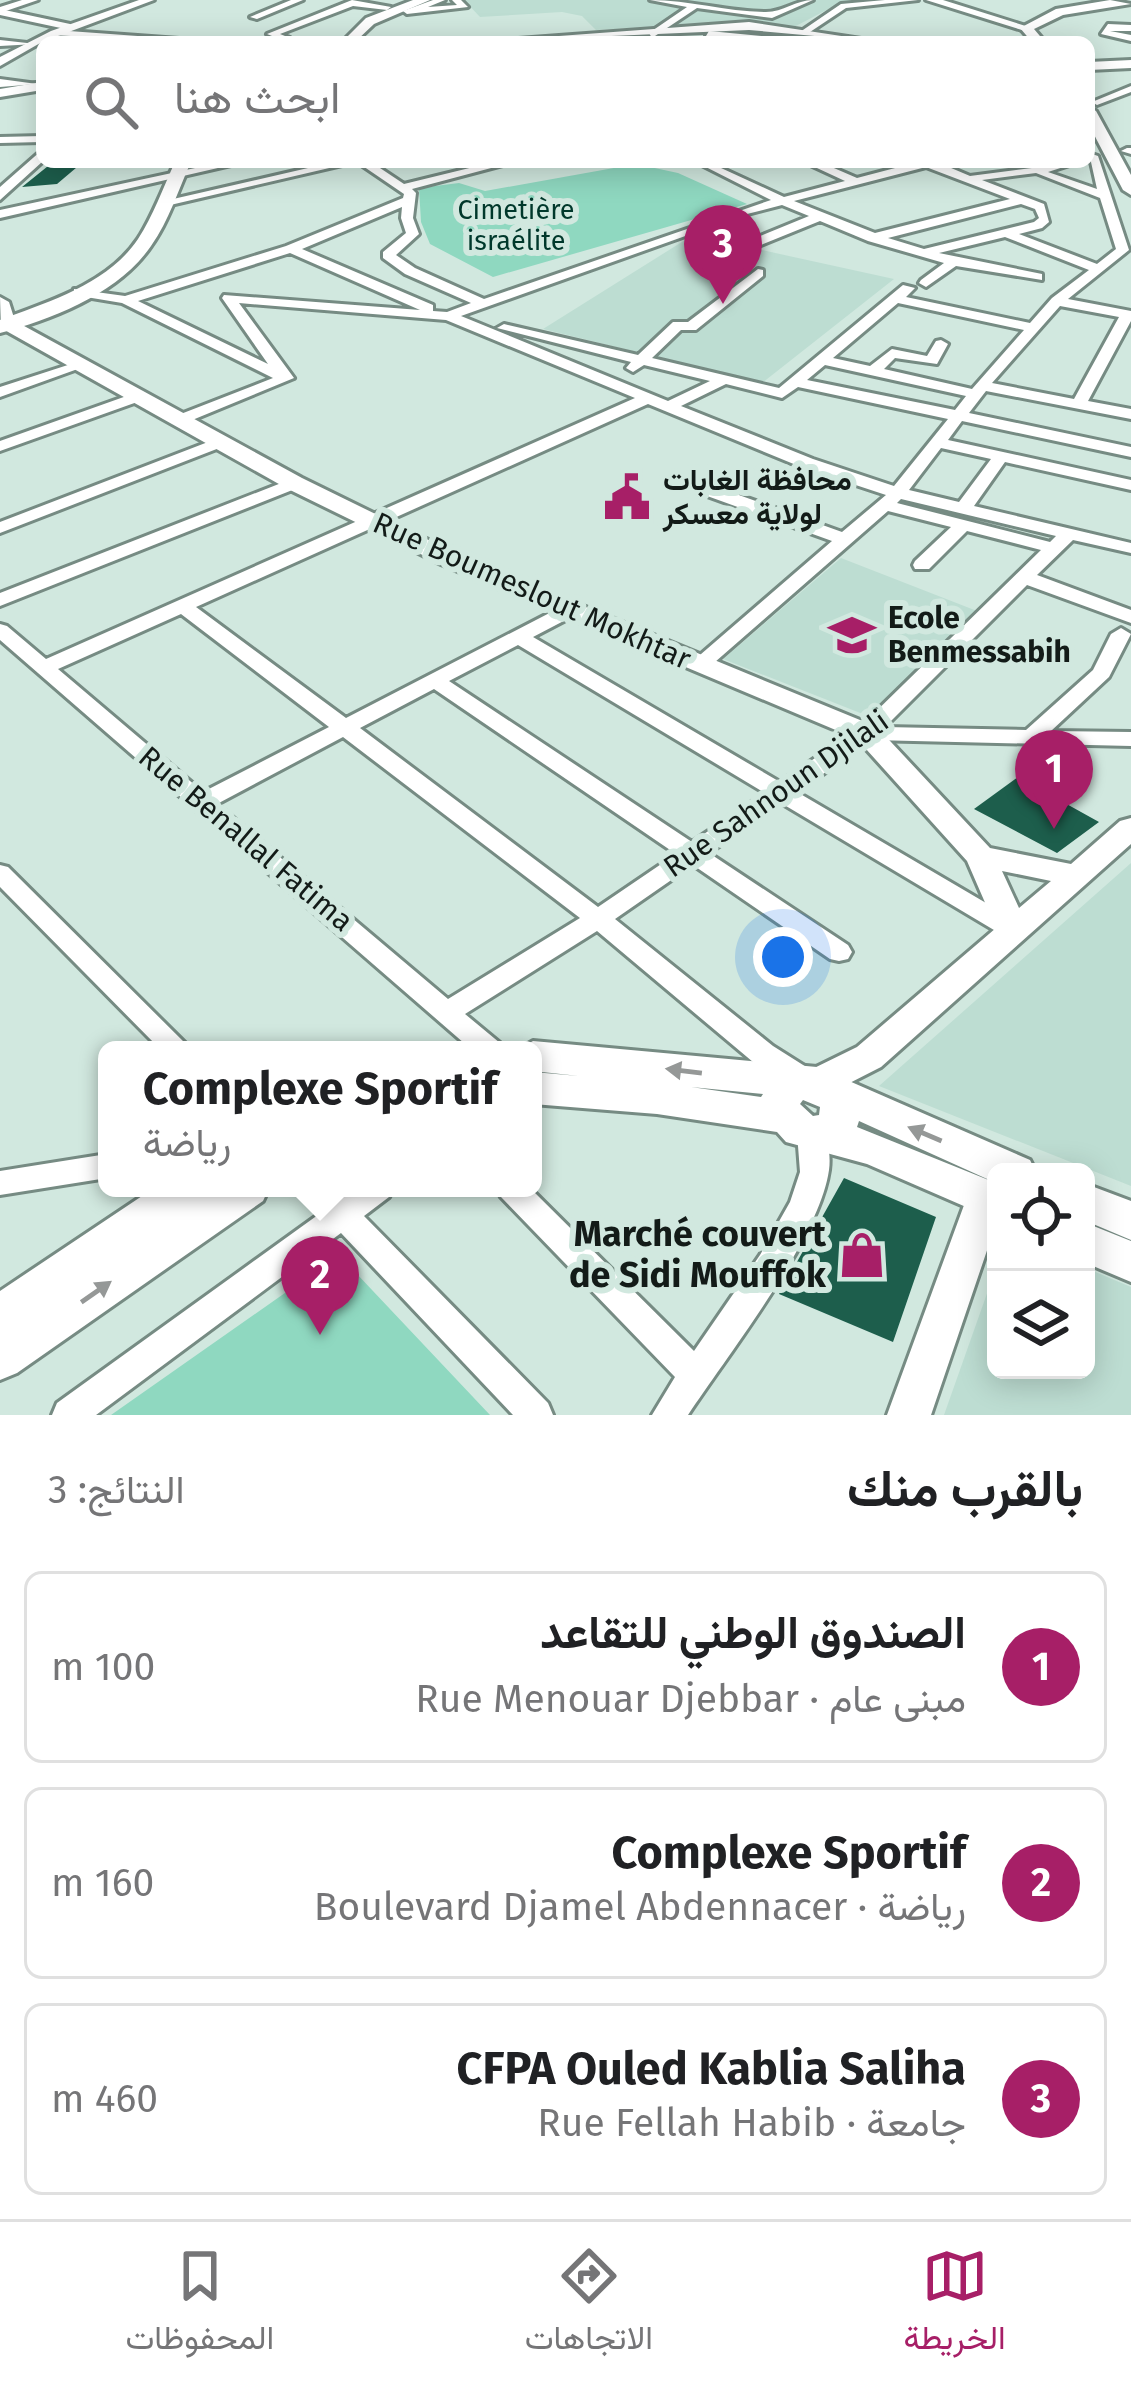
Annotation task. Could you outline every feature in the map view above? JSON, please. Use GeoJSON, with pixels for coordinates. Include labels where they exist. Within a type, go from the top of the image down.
{"type":"FeatureCollection","features":[{"type":"Feature","properties":{"kind":"main road"},"geometry":{"type":"LineString","coordinates":[[341,36],[361,18],[408,0]]}},
{"type":"Feature","properties":{"kind":"main road"},"geometry":{"type":"LineString","coordinates":[[354,36],[370,21],[424,0]]}},
{"type":"Feature","properties":{"kind":"main road"},"geometry":{"type":"LineString","coordinates":[[1033,36],[1026,28],[1060,12],[1131,0]]}},
{"type":"Feature","properties":{"kind":"main road"},"geometry":{"type":"LineString","coordinates":[[595,36],[773,28],[832,36]]}},
{"type":"Feature","properties":{"kind":"main road"},"geometry":{"type":"LineString","coordinates":[[617,36],[704,36]]}},
{"type":"Feature","properties":{"kind":"main road"},"geometry":{"type":"LineString","coordinates":[[1095,63],[1131,62]]}},
{"type":"Feature","properties":{"kind":"main road"},"geometry":{"type":"LineString","coordinates":[[0,88],[36,86]]}},
{"type":"Feature","properties":{"kind":"main road"},"geometry":{"type":"LineString","coordinates":[[1095,120],[1131,190]]}},
{"type":"Feature","properties":{"kind":"main road"},"geometry":{"type":"LineString","coordinates":[[1095,120],[1109,154]]}},
{"type":"Feature","properties":{"kind":"main road"},"geometry":{"type":"LineString","coordinates":[[2,317],[79,292],[130,261],[166,202],[171,170]]}},
{"type":"Feature","properties":{"kind":"main road"},"geometry":{"type":"LineString","coordinates":[[2,317],[80,282],[112,260],[171,170]]}},
{"type":"Feature","properties":{"kind":"main road"},"geometry":{"type":"LineString","coordinates":[[542,1057],[819,1103],[875,1149],[987,1186]]}},
{"type":"Feature","properties":{"kind":"main road"},"geometry":{"type":"LineString","coordinates":[[542,1089],[819,1103]]}},
{"type":"Feature","properties":{"kind":"main road"},"geometry":{"type":"LineString","coordinates":[[0,1316],[175,1197]]}},
{"type":"Feature","properties":{"kind":"main road"},"geometry":{"type":"LineString","coordinates":[[0,1358],[235,1197]]}},
{"type":"Feature","properties":{"kind":"main road"},"geometry":{"type":"LineString","coordinates":[[1095,1206],[1131,1221]]}},
{"type":"Feature","properties":{"kind":"main road"},"geometry":{"type":"LineString","coordinates":[[1095,1246],[1131,1262]]}},
{"type":"Feature","properties":{"kind":"street"},"geometry":{"type":"LineString","coordinates":[[0,10],[21,0]]}},
{"type":"Feature","properties":{"kind":"street"},"geometry":{"type":"LineString","coordinates":[[0,10],[33,0]]}},
{"type":"Feature","properties":{"kind":"street"},"geometry":{"type":"LineString","coordinates":[[48,36],[149,0]]}},
{"type":"Feature","properties":{"kind":"street"},"geometry":{"type":"LineString","coordinates":[[441,0],[407,11],[464,8],[456,0]]}},
{"type":"Feature","properties":{"kind":"street"},"geometry":{"type":"LineString","coordinates":[[654,0],[772,15],[808,0]]}},
{"type":"Feature","properties":{"kind":"street"},"geometry":{"type":"LineString","coordinates":[[773,28],[808,0]]}},
{"type":"Feature","properties":{"kind":"street"},"geometry":{"type":"LineString","coordinates":[[804,32],[844,6],[914,0]]}},
{"type":"Feature","properties":{"kind":"street"},"geometry":{"type":"LineString","coordinates":[[931,0],[1026,28]]}},
{"type":"Feature","properties":{"kind":"street"},"geometry":{"type":"LineString","coordinates":[[254,17],[295,2],[387,7]]}},
{"type":"Feature","properties":{"kind":"street"},"geometry":{"type":"LineString","coordinates":[[652,33],[698,3]]}},
{"type":"Feature","properties":{"kind":"street"},"geometry":{"type":"LineString","coordinates":[[278,36],[271,34],[333,5]]}},
{"type":"Feature","properties":{"kind":"street"},"geometry":{"type":"LineString","coordinates":[[0,10],[70,28]]}},
{"type":"Feature","properties":{"kind":"street"},"geometry":{"type":"LineString","coordinates":[[1131,28],[1113,26],[1104,32],[1131,38]]}},
{"type":"Feature","properties":{"kind":"street"},"geometry":{"type":"LineString","coordinates":[[165,36],[192,27]]}},
{"type":"Feature","properties":{"kind":"street"},"geometry":{"type":"LineString","coordinates":[[55,33],[97,36]]}},
{"type":"Feature","properties":{"kind":"street"},"geometry":{"type":"LineString","coordinates":[[0,62],[36,42]]}},
{"type":"Feature","properties":{"kind":"street"},"geometry":{"type":"LineString","coordinates":[[0,43],[31,44]]}},
{"type":"Feature","properties":{"kind":"street"},"geometry":{"type":"LineString","coordinates":[[1095,111],[1131,89]]}},
{"type":"Feature","properties":{"kind":"street"},"geometry":{"type":"LineString","coordinates":[[0,140],[36,139]]}},
{"type":"Feature","properties":{"kind":"street"},"geometry":{"type":"LineString","coordinates":[[700,665],[891,499],[1063,296],[1096,268],[1127,252],[1106,196],[1109,154]]}},
{"type":"Feature","properties":{"kind":"street"},"geometry":{"type":"LineString","coordinates":[[0,195],[36,160]]}},
{"type":"Feature","properties":{"kind":"street"},"geometry":{"type":"LineString","coordinates":[[166,202],[322,168]]}},
{"type":"Feature","properties":{"kind":"street"},"geometry":{"type":"LineString","coordinates":[[371,168],[406,194],[413,234],[388,255],[424,278],[480,302]]}},
{"type":"Feature","properties":{"kind":"street"},"geometry":{"type":"LineString","coordinates":[[126,300],[291,249],[406,194],[487,168]]}},
{"type":"Feature","properties":{"kind":"street"},"geometry":{"type":"LineString","coordinates":[[715,168],[869,239],[951,264],[1037,277]]}},
{"type":"Feature","properties":{"kind":"street"},"geometry":{"type":"LineString","coordinates":[[824,168],[855,181]]}},
{"type":"Feature","properties":{"kind":"street"},"geometry":{"type":"LineString","coordinates":[[448,316],[642,243],[905,168]]}},
{"type":"Feature","properties":{"kind":"street"},"geometry":{"type":"LineString","coordinates":[[920,254],[1038,225],[1045,219],[1040,207],[943,168]]}},
{"type":"Feature","properties":{"kind":"street"},"geometry":{"type":"LineString","coordinates":[[1041,173],[1056,168]]}},
{"type":"Feature","properties":{"kind":"street"},"geometry":{"type":"LineString","coordinates":[[0,214],[171,170]]}},
{"type":"Feature","properties":{"kind":"street"},"geometry":{"type":"LineString","coordinates":[[971,179],[1008,171],[1041,173],[1106,196]]}},
{"type":"Feature","properties":{"kind":"street"},"geometry":{"type":"LineString","coordinates":[[869,239],[1023,200]]}},
{"type":"Feature","properties":{"kind":"street"},"geometry":{"type":"LineString","coordinates":[[757,242],[816,218]]}},
{"type":"Feature","properties":{"kind":"street"},"geometry":{"type":"LineString","coordinates":[[1006,233],[1096,268]]}},
{"type":"Feature","properties":{"kind":"street"},"geometry":{"type":"LineString","coordinates":[[962,244],[1037,277],[1063,296],[1130,315],[1079,404]]}},
{"type":"Feature","properties":{"kind":"street"},"geometry":{"type":"LineString","coordinates":[[291,249],[891,499],[1061,541],[1131,548]]}},
{"type":"Feature","properties":{"kind":"street"},"geometry":{"type":"LineString","coordinates":[[926,283],[951,264]]}},
{"type":"Feature","properties":{"kind":"street"},"geometry":{"type":"LineString","coordinates":[[214,273],[286,378]]}},
{"type":"Feature","properties":{"kind":"street"},"geometry":{"type":"LineString","coordinates":[[610,383],[643,361],[678,325],[691,327],[758,273]]}},
{"type":"Feature","properties":{"kind":"street"},"geometry":{"type":"LineString","coordinates":[[385,290],[424,278]]}},
{"type":"Feature","properties":{"kind":"street"},"geometry":{"type":"LineString","coordinates":[[79,292],[126,300],[286,378]]}},
{"type":"Feature","properties":{"kind":"street"},"geometry":{"type":"LineString","coordinates":[[789,388],[903,294],[1034,328]]}},
{"type":"Feature","properties":{"kind":"street"},"geometry":{"type":"LineString","coordinates":[[229,298],[448,316],[721,380],[884,400],[1131,452]]}},
{"type":"Feature","properties":{"kind":"street","name":"Rue Boumeslout Mokhtar"},"geometry":{"type":"LineString","coordinates":[[2,317],[135,398],[374,522],[570,610],[867,733],[980,856],[1013,930]]}},
{"type":"Feature","properties":{"kind":"street"},"geometry":{"type":"LineString","coordinates":[[874,371],[892,353],[932,361],[941,344]]}},
{"type":"Feature","properties":{"kind":"street"},"geometry":{"type":"LineString","coordinates":[[823,360],[904,378],[1131,414]]}},
{"type":"Feature","properties":{"kind":"street"},"geometry":{"type":"LineString","coordinates":[[0,392],[79,366]]}},
{"type":"Feature","properties":{"kind":"street"},"geometry":{"type":"LineString","coordinates":[[0,369],[24,384]]}},
{"type":"Feature","properties":{"kind":"street"},"geometry":{"type":"LineString","coordinates":[[179,420],[286,378]]}},
{"type":"Feature","properties":{"kind":"street"},"geometry":{"type":"LineString","coordinates":[[884,400],[904,378]]}},
{"type":"Feature","properties":{"kind":"street"},"geometry":{"type":"LineString","coordinates":[[667,407],[721,380]]}},
{"type":"Feature","properties":{"kind":"street"},"geometry":{"type":"LineString","coordinates":[[0,446],[135,398]]}},
{"type":"Feature","properties":{"kind":"street"},"geometry":{"type":"LineString","coordinates":[[44,668],[648,398]]}},
{"type":"Feature","properties":{"kind":"street"},"geometry":{"type":"LineString","coordinates":[[0,528],[221,442]]}},
{"type":"Feature","properties":{"kind":"street"},"geometry":{"type":"LineString","coordinates":[[939,443],[1131,485]]}},
{"type":"Feature","properties":{"kind":"street"},"geometry":{"type":"LineString","coordinates":[[922,566],[962,518],[1000,458]]}},
{"type":"Feature","properties":{"kind":"street"},"geometry":{"type":"LineString","coordinates":[[0,600],[294,483]]}},
{"type":"Feature","properties":{"kind":"street"},"geometry":{"type":"LineString","coordinates":[[691,484],[844,539]]}},
{"type":"Feature","properties":{"kind":"street","name":"Rue Sahnoun Djilali"},"geometry":{"type":"LineString","coordinates":[[449,1011],[598,919],[867,733],[1061,541]]}},
{"type":"Feature","properties":{"kind":"street"},"geometry":{"type":"LineString","coordinates":[[1024,577],[1126,626],[1102,674],[1031,736]]}},
{"type":"Feature","properties":{"kind":"street"},"geometry":{"type":"LineString","coordinates":[[182,605],[598,919],[819,1103]]}},
{"type":"Feature","properties":{"kind":"street"},"geometry":{"type":"LineString","coordinates":[[202,802],[570,610]]}},
{"type":"Feature","properties":{"kind":"street","name":"Rue Benallal Fatima"},"geometry":{"type":"LineString","coordinates":[[0,630],[481,1041]]}},
{"type":"Feature","properties":{"kind":"street"},"geometry":{"type":"LineString","coordinates":[[518,637],[1013,930]]}},
{"type":"Feature","properties":{"kind":"street"},"geometry":{"type":"LineString","coordinates":[[434,680],[839,952]]}},
{"type":"Feature","properties":{"kind":"street"},"geometry":{"type":"LineString","coordinates":[[867,733],[1131,739]]}},
{"type":"Feature","properties":{"kind":"street"},"geometry":{"type":"LineString","coordinates":[[669,1415],[777,1250],[810,1190],[819,1103],[1131,828]]}},
{"type":"Feature","properties":{"kind":"street"},"geometry":{"type":"LineString","coordinates":[[980,856],[1080,876]]}},
{"type":"Feature","properties":{"kind":"street"},"geometry":{"type":"LineString","coordinates":[[0,872],[169,1041]]}},
{"type":"Feature","properties":{"kind":"street"},"geometry":{"type":"LineString","coordinates":[[0,1183],[98,1167]]}},
{"type":"Feature","properties":{"kind":"street"},"geometry":{"type":"LineString","coordinates":[[328,1197],[536,1415]]}},
{"type":"Feature","properties":{"kind":"street"},"geometry":{"type":"LineString","coordinates":[[69,1415],[368,1197]]}},
{"type":"Feature","properties":{"kind":"street"},"geometry":{"type":"LineString","coordinates":[[520,1197],[695,1374]]}},
{"type":"Feature","properties":{"kind":"street"},"geometry":{"type":"LineString","coordinates":[[909,1415],[987,1220]]}},
{"type":"Feature","properties":{"kind":"shaded area"},"geometry":{"type":"Polygon","coordinates":[[[464,0],[884,0],[838,4],[792,28],[709,24],[596,30],[582,16],[562,12],[480,17],[464,0]]]}},
{"type":"Feature","properties":{"kind":"shaded area"},"geometry":{"type":"Polygon","coordinates":[[[693,235],[894,279],[762,383],[543,329],[693,235]]]}},
{"type":"Feature","properties":{"kind":"shaded area","name":"Ecole Benmessabih"},"geometry":{"type":"Polygon","coordinates":[[[841,558],[977,611],[873,718],[723,659],[841,558]]]}},
{"type":"Feature","properties":{"kind":"shaded area"},"geometry":{"type":"Polygon","coordinates":[[[1131,863],[1131,1186],[1095,1172],[1095,1163],[1073,1163],[879,1086],[1131,863]]]}},
{"type":"Feature","properties":{"kind":"shaded area"},"geometry":{"type":"Polygon","coordinates":[[[1095,1272],[1131,1287],[1131,1415],[944,1415],[987,1293],[987,1379],[1095,1379],[1095,1272]]]}},
{"type":"Feature","properties":{"kind":"green space","name":"Cimetière israélite"},"geometry":{"type":"Polygon","coordinates":[[[614,168],[655,168],[678,173],[747,204],[493,277],[430,244],[421,222],[419,188],[459,183],[485,191],[614,168]]]}},
{"type":"Feature","properties":{"kind":"green space"},"geometry":{"type":"Polygon","coordinates":[[[339,1255],[490,1415],[111,1415],[339,1255]]]}},
{"type":"Feature","properties":{"kind":"building"},"geometry":{"type":"Polygon","coordinates":[[[46,168],[76,168],[57,184],[22,187],[46,168]]]}},
{"type":"Feature","properties":{"kind":"building"},"geometry":{"type":"Polygon","coordinates":[[[1018,777],[1099,822],[1057,853],[974,809],[1018,777]]]}},
{"type":"Feature","properties":{"kind":"building","name":"Marché couvert de Sidi Mouffok"},"geometry":{"type":"Polygon","coordinates":[[[844,1178],[936,1217],[893,1342],[779,1294],[844,1178]]]}},
{"type":"Feature","properties":{"kind":"place","name":"CFPA Ouled Kablia Saliha"},"geometry":{"type":"Point","coordinates":[723,304]}},
{"type":"Feature","properties":{"kind":"place","name":"محافظة الغابات لولاية معسكر"},"geometry":{"type":"Point","coordinates":[627,497]}},
{"type":"Feature","properties":{"kind":"place","name":"Ecole Benmessabih"},"geometry":{"type":"Point","coordinates":[852,635]}},
{"type":"Feature","properties":{"kind":"place","name":"الصندوق الوطني للتقاعد"},"geometry":{"type":"Point","coordinates":[1054,829]}},
{"type":"Feature","properties":{"kind":"place","name":"Marché couvert de Sidi Mouffok"},"geometry":{"type":"Point","coordinates":[862,1255]}},
{"type":"Feature","properties":{"kind":"place","name":"Complexe Sportif"},"geometry":{"type":"Point","coordinates":[320,1335]}}]}
